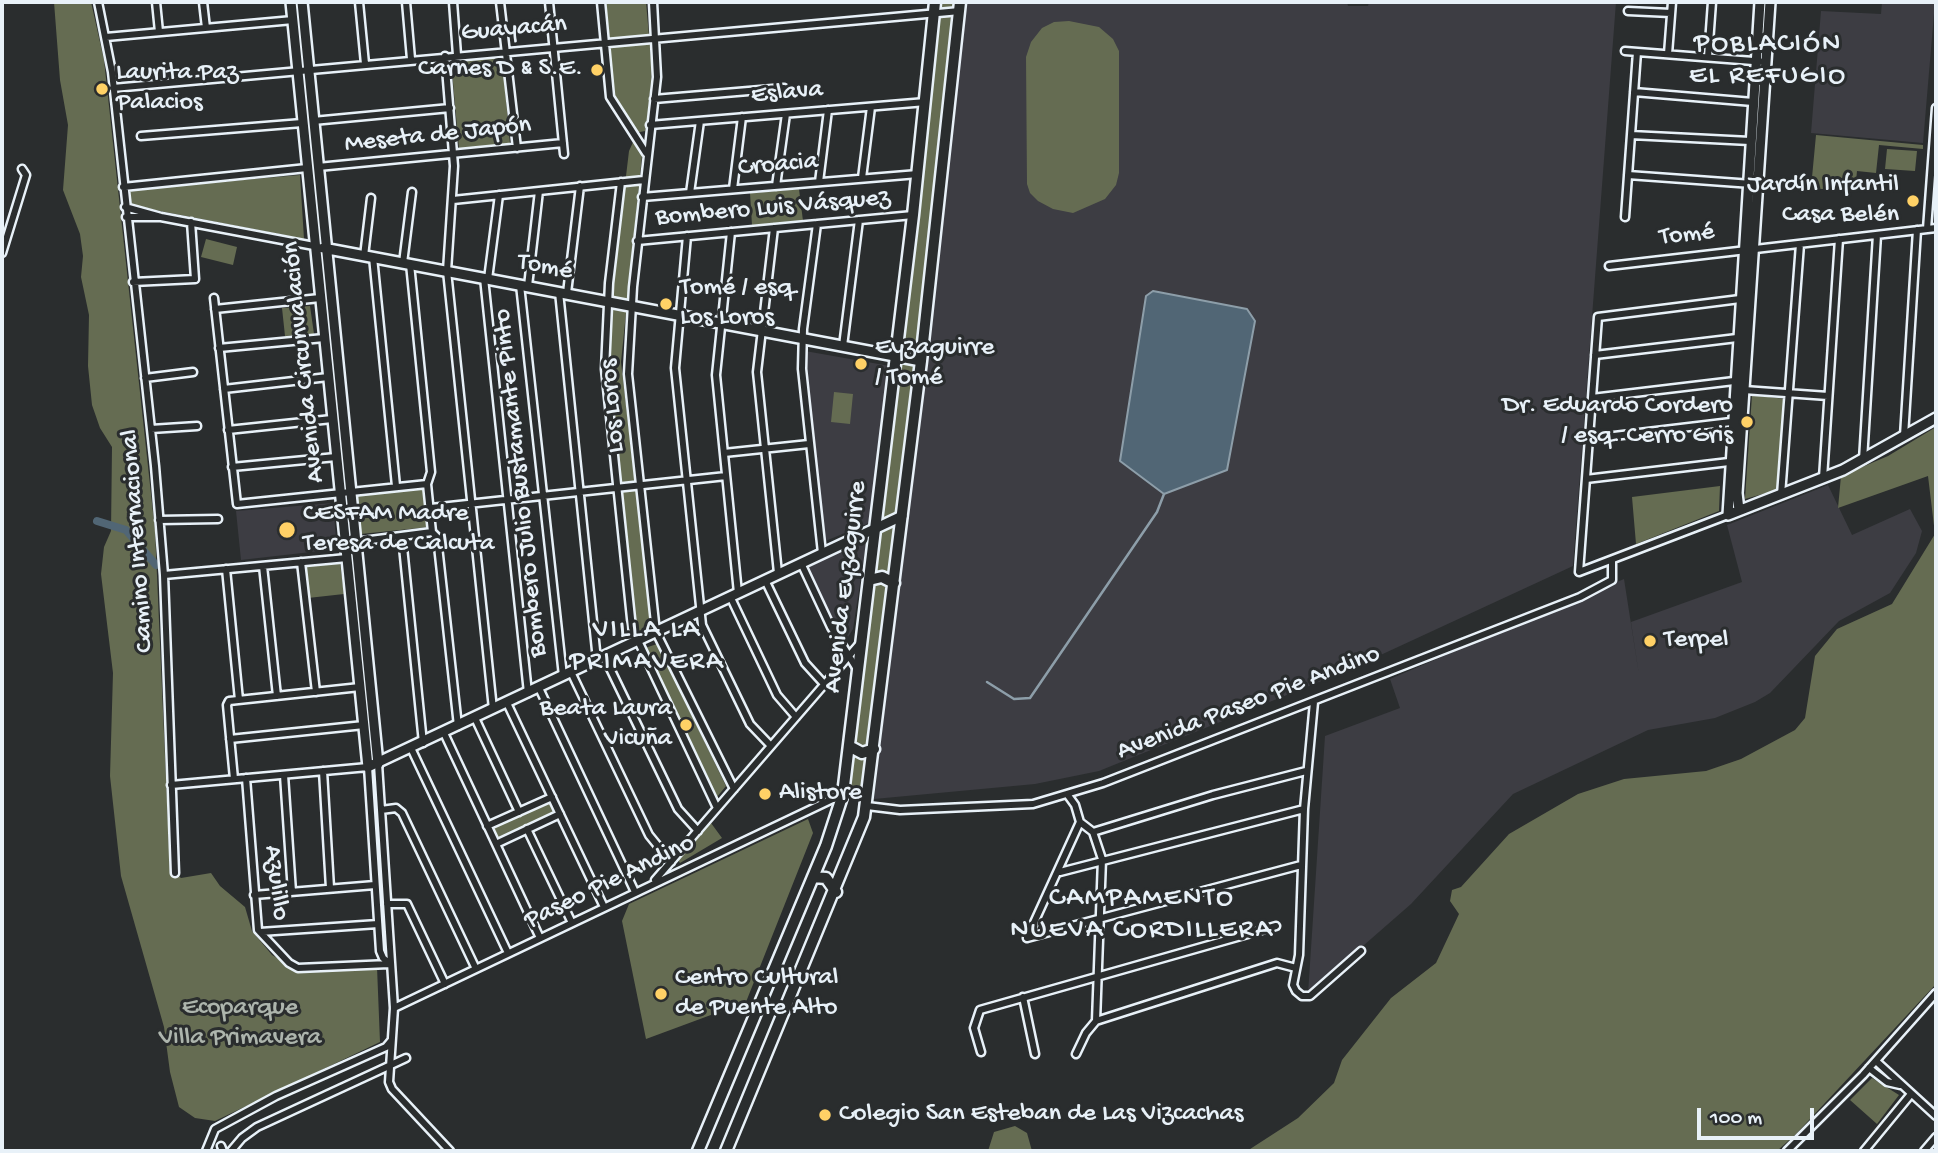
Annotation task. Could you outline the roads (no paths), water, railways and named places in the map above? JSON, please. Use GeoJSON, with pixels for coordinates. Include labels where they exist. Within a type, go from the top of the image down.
{"type":"FeatureCollection","features":[{"type":"Feature","properties":{"kind":"main road","name":"Avenida Eyzaguirre"},"geometry":{"type":"LineString","coordinates":[[698,1151],[834,826],[843,794],[918,174],[935,2]]}},
{"type":"Feature","properties":{"kind":"main road","name":"Avenida Eyzaguirre"},"geometry":{"type":"LineString","coordinates":[[726,1151],[836,892],[860,833],[867,806],[921,361],[960,6]]}},
{"type":"Feature","properties":{"kind":"main road"},"geometry":{"type":"LineString","coordinates":[[869,580],[882,577],[894,583]]}},
{"type":"Feature","properties":{"kind":"main road"},"geometry":{"type":"LineString","coordinates":[[849,746],[862,753],[874,750]]}},
{"type":"Feature","properties":{"kind":"main road"},"geometry":{"type":"LineString","coordinates":[[813,877],[827,878],[836,892]]}},
{"type":"Feature","properties":{"kind":"street","name":"Camino Internacional"},"geometry":{"type":"LineString","coordinates":[[98,2],[113,88],[151,429],[164,575],[175,873]]}},
{"type":"Feature","properties":{"kind":"street"},"geometry":{"type":"LineString","coordinates":[[156,2],[159,32]]}},
{"type":"Feature","properties":{"kind":"street"},"geometry":{"type":"LineString","coordinates":[[203,2],[206,28]]}},
{"type":"Feature","properties":{"kind":"street","name":"Avenida Circunvalación"},"geometry":{"type":"LineString","coordinates":[[291,2],[364,725],[381,810],[394,1009],[390,1066]]}},
{"type":"Feature","properties":{"kind":"street","name":"Avenida Circunvalación"},"geometry":{"type":"LineString","coordinates":[[302,2],[356,542],[373,766],[378,924],[381,956],[390,964]]}},
{"type":"Feature","properties":{"kind":"street"},"geometry":{"type":"LineString","coordinates":[[359,2],[365,64]]}},
{"type":"Feature","properties":{"kind":"street"},"geometry":{"type":"LineString","coordinates":[[406,2],[411,60]]}},
{"type":"Feature","properties":{"kind":"street"},"geometry":{"type":"LineString","coordinates":[[453,2],[457,55]]}},
{"type":"Feature","properties":{"kind":"street"},"geometry":{"type":"LineString","coordinates":[[500,2],[517,148]]}},
{"type":"Feature","properties":{"kind":"street"},"geometry":{"type":"LineString","coordinates":[[549,2],[564,154]]}},
{"type":"Feature","properties":{"kind":"street"},"geometry":{"type":"LineString","coordinates":[[601,2],[610,97],[647,154]]}},
{"type":"Feature","properties":{"kind":"street","name":"Los Loros"},"geometry":{"type":"LineString","coordinates":[[653,2],[657,69],[637,241],[628,366],[656,632],[734,789]]}},
{"type":"Feature","properties":{"kind":"street"},"geometry":{"type":"LineString","coordinates":[[1668,54],[1672,2]]}},
{"type":"Feature","properties":{"kind":"street"},"geometry":{"type":"LineString","coordinates":[[1708,57],[1712,2]]}},
{"type":"Feature","properties":{"kind":"street"},"geometry":{"type":"LineString","coordinates":[[1728,515],[1731,422],[1743,251],[1753,184],[1761,61],[1760,2]]}},
{"type":"Feature","properties":{"kind":"street"},"geometry":{"type":"LineString","coordinates":[[1739,510],[1737,494],[1754,249],[1750,142],[1753,102],[1770,2]]}},
{"type":"Feature","properties":{"kind":"street","name":"Guayacán"},"geometry":{"type":"LineString","coordinates":[[113,88],[604,41],[935,14],[960,6]]}},
{"type":"Feature","properties":{"kind":"street"},"geometry":{"type":"LineString","coordinates":[[1628,11],[1671,13]]}},
{"type":"Feature","properties":{"kind":"street"},"geometry":{"type":"LineString","coordinates":[[106,37],[293,20]]}},
{"type":"Feature","properties":{"kind":"street"},"geometry":{"type":"LineString","coordinates":[[1625,51],[1761,61]]}},
{"type":"Feature","properties":{"kind":"street"},"geometry":{"type":"LineString","coordinates":[[1625,217],[1637,52]]}},
{"type":"Feature","properties":{"kind":"street"},"geometry":{"type":"LineString","coordinates":[[445,56],[454,154],[447,271],[493,709]]}},
{"type":"Feature","properties":{"kind":"street"},"geometry":{"type":"LineString","coordinates":[[654,99],[784,88]]}},
{"type":"Feature","properties":{"kind":"street"},"geometry":{"type":"LineString","coordinates":[[1634,92],[1753,102]]}},
{"type":"Feature","properties":{"kind":"street","name":"Eslava"},"geometry":{"type":"LineString","coordinates":[[650,125],[926,102]]}},
{"type":"Feature","properties":{"kind":"street"},"geometry":{"type":"LineString","coordinates":[[862,178],[871,107]]}},
{"type":"Feature","properties":{"kind":"street"},"geometry":{"type":"LineString","coordinates":[[313,121],[450,108]]}},
{"type":"Feature","properties":{"kind":"street"},"geometry":{"type":"LineString","coordinates":[[1927,229],[1936,108]]}},
{"type":"Feature","properties":{"kind":"street"},"geometry":{"type":"LineString","coordinates":[[819,182],[828,110]]}},
{"type":"Feature","properties":{"kind":"street"},"geometry":{"type":"LineString","coordinates":[[776,186],[786,114]]}},
{"type":"Feature","properties":{"kind":"street"},"geometry":{"type":"LineString","coordinates":[[733,189],[742,117]]}},
{"type":"Feature","properties":{"kind":"street"},"geometry":{"type":"LineString","coordinates":[[690,193],[700,121]]}},
{"type":"Feature","properties":{"kind":"street"},"geometry":{"type":"LineString","coordinates":[[141,136],[302,123]]}},
{"type":"Feature","properties":{"kind":"street"},"geometry":{"type":"LineString","coordinates":[[1631,135],[1750,142]]}},
{"type":"Feature","properties":{"kind":"street","name":"Meseta de Japón"},"geometry":{"type":"LineString","coordinates":[[318,167],[563,143]]}},
{"type":"Feature","properties":{"kind":"street"},"geometry":{"type":"LineString","coordinates":[[123,187],[307,168]]}},
{"type":"Feature","properties":{"kind":"street"},"geometry":{"type":"LineString","coordinates":[[2,253],[26,176],[22,169]]}},
{"type":"Feature","properties":{"kind":"street","name":"Croacia"},"geometry":{"type":"LineString","coordinates":[[642,197],[918,174]]}},
{"type":"Feature","properties":{"kind":"street"},"geometry":{"type":"LineString","coordinates":[[1628,175],[1753,184]]}},
{"type":"Feature","properties":{"kind":"street"},"geometry":{"type":"LineString","coordinates":[[453,200],[644,180]]}},
{"type":"Feature","properties":{"kind":"street"},"geometry":{"type":"LineString","coordinates":[[621,182],[608,301],[605,369],[632,628],[718,808]]}},
{"type":"Feature","properties":{"kind":"street"},"geometry":{"type":"LineString","coordinates":[[580,186],[563,293],[580,492],[601,658],[678,809],[698,831]]}},
{"type":"Feature","properties":{"kind":"street","name":"Bombero Julio Bustamante Pinto"},"geometry":{"type":"LineString","coordinates":[[539,191],[524,285],[543,496],[567,674],[651,839],[671,862]]}},
{"type":"Feature","properties":{"kind":"street"},"geometry":{"type":"LineString","coordinates":[[412,192],[406,263],[431,472],[427,484],[432,532],[437,537],[458,726]]}},
{"type":"Feature","properties":{"kind":"street"},"geometry":{"type":"LineString","coordinates":[[499,195],[486,278],[527,693]]}},
{"type":"Feature","properties":{"kind":"street"},"geometry":{"type":"LineString","coordinates":[[371,198],[368,256],[396,486]]}},
{"type":"Feature","properties":{"kind":"street","name":"Tomé"},"geometry":{"type":"LineString","coordinates":[[125,207],[161,217],[921,361]]}},
{"type":"Feature","properties":{"kind":"street","name":"Bombero Luis Vásquez"},"geometry":{"type":"LineString","coordinates":[[637,241],[913,215]]}},
{"type":"Feature","properties":{"kind":"street","name":"Tomé"},"geometry":{"type":"LineString","coordinates":[[127,218],[161,217]]}},
{"type":"Feature","properties":{"kind":"street"},"geometry":{"type":"LineString","coordinates":[[843,346],[859,220]]}},
{"type":"Feature","properties":{"kind":"street"},"geometry":{"type":"LineString","coordinates":[[133,282],[195,279],[191,222]]}},
{"type":"Feature","properties":{"kind":"street"},"geometry":{"type":"LineString","coordinates":[[817,224],[803,338],[802,381],[822,553]]}},
{"type":"Feature","properties":{"kind":"street"},"geometry":{"type":"LineString","coordinates":[[774,228],[757,372],[778,573]]}},
{"type":"Feature","properties":{"kind":"street","name":"Tomé"},"geometry":{"type":"LineString","coordinates":[[1609,265],[1936,228]]}},
{"type":"Feature","properties":{"kind":"street"},"geometry":{"type":"LineString","coordinates":[[1904,436],[1917,230]]}},
{"type":"Feature","properties":{"kind":"street"},"geometry":{"type":"LineString","coordinates":[[731,232],[716,375],[734,594],[777,695],[796,717]]}},
{"type":"Feature","properties":{"kind":"street"},"geometry":{"type":"LineString","coordinates":[[1863,460],[1877,235]]}},
{"type":"Feature","properties":{"kind":"street"},"geometry":{"type":"LineString","coordinates":[[687,236],[675,380],[702,625],[750,724],[771,746]]}},
{"type":"Feature","properties":{"kind":"street"},"geometry":{"type":"LineString","coordinates":[[1823,478],[1839,239]]}},
{"type":"Feature","properties":{"kind":"street"},"geometry":{"type":"LineString","coordinates":[[1781,495],[1800,244]]}},
{"type":"Feature","properties":{"kind":"street"},"geometry":{"type":"LineString","coordinates":[[214,298],[237,505],[427,484]]}},
{"type":"Feature","properties":{"kind":"street"},"geometry":{"type":"LineString","coordinates":[[215,309],[320,298]]}},
{"type":"Feature","properties":{"kind":"street"},"geometry":{"type":"LineString","coordinates":[[1740,299],[1599,316],[1579,572],[1823,478],[1863,460],[1936,418]]}},
{"type":"Feature","properties":{"kind":"street"},"geometry":{"type":"LineString","coordinates":[[219,348],[324,338]]}},
{"type":"Feature","properties":{"kind":"street"},"geometry":{"type":"LineString","coordinates":[[1595,355],[1737,338]]}},
{"type":"Feature","properties":{"kind":"street"},"geometry":{"type":"LineString","coordinates":[[145,378],[193,372]]}},
{"type":"Feature","properties":{"kind":"street"},"geometry":{"type":"LineString","coordinates":[[224,389],[328,377]]}},
{"type":"Feature","properties":{"kind":"street"},"geometry":{"type":"LineString","coordinates":[[1592,398],[1734,381]]}},
{"type":"Feature","properties":{"kind":"street"},"geometry":{"type":"LineString","coordinates":[[1744,390],[1828,396]]}},
{"type":"Feature","properties":{"kind":"street"},"geometry":{"type":"LineString","coordinates":[[228,430],[332,419]]}},
{"type":"Feature","properties":{"kind":"street"},"geometry":{"type":"LineString","coordinates":[[1589,439],[1731,422]]}},
{"type":"Feature","properties":{"kind":"street"},"geometry":{"type":"LineString","coordinates":[[151,429],[197,426]]}},
{"type":"Feature","properties":{"kind":"street"},"geometry":{"type":"LineString","coordinates":[[724,453],[809,444]]}},
{"type":"Feature","properties":{"kind":"street"},"geometry":{"type":"LineString","coordinates":[[232,467],[336,457]]}},
{"type":"Feature","properties":{"kind":"street"},"geometry":{"type":"LineString","coordinates":[[1586,479],[1729,462]]}},
{"type":"Feature","properties":{"kind":"street"},"geometry":{"type":"LineString","coordinates":[[431,508],[726,476]]}},
{"type":"Feature","properties":{"kind":"street"},"geometry":{"type":"LineString","coordinates":[[171,785],[373,766],[902,516]]}},
{"type":"Feature","properties":{"kind":"street"},"geometry":{"type":"LineString","coordinates":[[159,520],[218,519]]}},
{"type":"Feature","properties":{"kind":"street"},"geometry":{"type":"LineString","coordinates":[[345,543],[432,532]]}},
{"type":"Feature","properties":{"kind":"street"},"geometry":{"type":"LineString","coordinates":[[402,537],[423,743]]}},
{"type":"Feature","properties":{"kind":"street"},"geometry":{"type":"LineString","coordinates":[[164,575],[346,558]]}},
{"type":"Feature","properties":{"kind":"street","name":"Avenida Paseo Pie Andino"},"geometry":{"type":"LineString","coordinates":[[867,806],[900,810],[1033,804],[1103,783],[1580,597],[1612,580],[1612,560]]}},
{"type":"Feature","properties":{"kind":"street"},"geometry":{"type":"LineString","coordinates":[[302,562],[316,692]]}},
{"type":"Feature","properties":{"kind":"street"},"geometry":{"type":"LineString","coordinates":[[801,563],[831,626],[858,670]]}},
{"type":"Feature","properties":{"kind":"street"},"geometry":{"type":"LineString","coordinates":[[263,566],[277,696]]}},
{"type":"Feature","properties":{"kind":"street"},"geometry":{"type":"LineString","coordinates":[[226,569],[239,700]]}},
{"type":"Feature","properties":{"kind":"street"},"geometry":{"type":"LineString","coordinates":[[765,580],[805,663],[825,684]]}},
{"type":"Feature","properties":{"kind":"street"},"geometry":{"type":"LineString","coordinates":[[651,884],[861,642]]}},
{"type":"Feature","properties":{"kind":"street"},"geometry":{"type":"LineString","coordinates":[[234,779],[228,702],[360,687]]}},
{"type":"Feature","properties":{"kind":"street"},"geometry":{"type":"LineString","coordinates":[[538,688],[635,892]]}},
{"type":"Feature","properties":{"kind":"street"},"geometry":{"type":"LineString","coordinates":[[1314,702],[1306,771],[1293,985],[1296,991],[1303,996],[1310,996],[1361,951]]}},
{"type":"Feature","properties":{"kind":"street"},"geometry":{"type":"LineString","coordinates":[[507,703],[604,907]]}},
{"type":"Feature","properties":{"kind":"street"},"geometry":{"type":"LineString","coordinates":[[475,718],[519,811]]}},
{"type":"Feature","properties":{"kind":"street"},"geometry":{"type":"LineString","coordinates":[[230,739],[364,725]]}},
{"type":"Feature","properties":{"kind":"street"},"geometry":{"type":"LineString","coordinates":[[444,733],[540,938]]}},
{"type":"Feature","properties":{"kind":"street"},"geometry":{"type":"LineString","coordinates":[[411,748],[508,953]]}},
{"type":"Feature","properties":{"kind":"street"},"geometry":{"type":"LineString","coordinates":[[323,771],[330,888]]}},
{"type":"Feature","properties":{"kind":"street"},"geometry":{"type":"LineString","coordinates":[[1093,832],[1213,794],[1306,771]]}},
{"type":"Feature","properties":{"kind":"street"},"geometry":{"type":"LineString","coordinates":[[284,775],[292,892]]}},
{"type":"Feature","properties":{"kind":"street","name":"Azulillo"},"geometry":{"type":"LineString","coordinates":[[246,778],[256,925],[260,932],[295,967],[390,964]]}},
{"type":"Feature","properties":{"kind":"street","name":"Paseo Pie Andino"},"geometry":{"type":"LineString","coordinates":[[394,1009],[843,794]]}},
{"type":"Feature","properties":{"kind":"street"},"geometry":{"type":"LineString","coordinates":[[1067,794],[1075,805],[1080,822],[1093,832],[1102,859],[1095,979],[1096,1021]]}},
{"type":"Feature","properties":{"kind":"street"},"geometry":{"type":"LineString","coordinates":[[487,826],[552,797]]}},
{"type":"Feature","properties":{"kind":"street"},"geometry":{"type":"LineString","coordinates":[[381,810],[396,808],[402,813],[477,969]]}},
{"type":"Feature","properties":{"kind":"street"},"geometry":{"type":"LineString","coordinates":[[1059,872],[1304,809]]}},
{"type":"Feature","properties":{"kind":"street"},"geometry":{"type":"LineString","coordinates":[[496,844],[560,814]]}},
{"type":"Feature","properties":{"kind":"street"},"geometry":{"type":"LineString","coordinates":[[1080,822],[1027,938],[1301,865]]}},
{"type":"Feature","properties":{"kind":"street"},"geometry":{"type":"LineString","coordinates":[[527,829],[572,923]]}},
{"type":"Feature","properties":{"kind":"street"},"geometry":{"type":"LineString","coordinates":[[254,895],[375,885]]}},
{"type":"Feature","properties":{"kind":"street"},"geometry":{"type":"LineString","coordinates":[[387,904],[407,904],[445,984]]}},
{"type":"Feature","properties":{"kind":"street"},"geometry":{"type":"LineString","coordinates":[[260,932],[378,924]]}},
{"type":"Feature","properties":{"kind":"street"},"geometry":{"type":"LineString","coordinates":[[981,1052],[974,1028],[980,1010],[1276,926]]}},
{"type":"Feature","properties":{"kind":"street"},"geometry":{"type":"LineString","coordinates":[[1076,1054],[1086,1033],[1096,1021],[1277,963],[1296,968]]}},
{"type":"Feature","properties":{"kind":"street"},"geometry":{"type":"LineString","coordinates":[[1787,1151],[1876,1061],[1936,993]]}},
{"type":"Feature","properties":{"kind":"street"},"geometry":{"type":"LineString","coordinates":[[1023,997],[1035,1054]]}},
{"type":"Feature","properties":{"kind":"street"},"geometry":{"type":"LineString","coordinates":[[206,1151],[215,1129],[276,1096],[386,1047],[392,1040]]}},
{"type":"Feature","properties":{"kind":"street"},"geometry":{"type":"LineString","coordinates":[[231,1151],[257,1127],[406,1058]]}},
{"type":"Feature","properties":{"kind":"street"},"geometry":{"type":"LineString","coordinates":[[1876,1061],[1936,1116]]}},
{"type":"Feature","properties":{"kind":"street"},"geometry":{"type":"LineString","coordinates":[[390,1066],[392,1089],[450,1151]]}},
{"type":"Feature","properties":{"kind":"street"},"geometry":{"type":"LineString","coordinates":[[1869,1068],[1883,1080],[1900,1085]]}},
{"type":"Feature","properties":{"kind":"street"},"geometry":{"type":"LineString","coordinates":[[1864,1151],[1910,1094]]}},
{"type":"Feature","properties":{"kind":"street"},"geometry":{"type":"LineString","coordinates":[[1924,1151],[1936,1137]]}},
{"type":"Feature","properties":{"kind":"water"},"geometry":{"type":"Polygon","coordinates":[[[1153,291],[1247,309],[1255,321],[1227,470],[1164,494],[1120,461],[1146,296],[1153,291]]]}},
{"type":"Feature","properties":{"kind":"waterway"},"geometry":{"type":"LineString","coordinates":[[987,682],[1014,699],[1030,698],[1157,512],[1164,494]]}},
{"type":"Feature","properties":{"kind":"waterway"},"geometry":{"type":"LineString","coordinates":[[97,521],[126,530],[156,565]]}},
{"type":"Feature","properties":{"kind":"place","name":"Carnes D & S.E."},"geometry":{"type":"Point","coordinates":[597,70]}},
{"type":"Feature","properties":{"kind":"place","name":"Laurita Paz Palacios"},"geometry":{"type":"Point","coordinates":[102,89]}},
{"type":"Feature","properties":{"kind":"place","name":"Jardín Infantil Casa Belén"},"geometry":{"type":"Point","coordinates":[1913,201]}},
{"type":"Feature","properties":{"kind":"place","name":"Tomé / esq. Los Loros"},"geometry":{"type":"Point","coordinates":[666,304]}},
{"type":"Feature","properties":{"kind":"place","name":"Eyzaguirre / Tomé"},"geometry":{"type":"Point","coordinates":[861,364]}},
{"type":"Feature","properties":{"kind":"place","name":"Dr. Eduardo Cordero / esq. Cerro Gris"},"geometry":{"type":"Point","coordinates":[1747,422]}},
{"type":"Feature","properties":{"kind":"place","name":"CESFAM Madre Teresa de Calcuta"},"geometry":{"type":"Point","coordinates":[287,530]}},
{"type":"Feature","properties":{"kind":"place","name":"Terpel"},"geometry":{"type":"Point","coordinates":[1650,641]}},
{"type":"Feature","properties":{"kind":"place","name":"Beata Laura Vicuña"},"geometry":{"type":"Point","coordinates":[686,725]}},
{"type":"Feature","properties":{"kind":"place","name":"Alistore"},"geometry":{"type":"Point","coordinates":[765,794]}},
{"type":"Feature","properties":{"kind":"place","name":"Centro Cultural de Puente Alto"},"geometry":{"type":"Point","coordinates":[661,994]}},
{"type":"Feature","properties":{"kind":"place","name":"Colegio San Esteban de Las Vizcachas"},"geometry":{"type":"Point","coordinates":[825,1115]}},
{"type":"Feature","properties":{"kind":"district","name":"POBLACIÓN EL REFUGIO"},"geometry":{"type":"Point","coordinates":[1768,62]}},
{"type":"Feature","properties":{"kind":"district","name":"VILLA LA PRIMAVERA"},"geometry":{"type":"Point","coordinates":[647,648]}},
{"type":"Feature","properties":{"kind":"district","name":"CAMPAMENTO NUEVA CORDILLERA"},"geometry":{"type":"Point","coordinates":[1142,916]}},
{"type":"Feature","properties":{"kind":"park label","name":"Ecoparque Villa Primavera"},"geometry":{"type":"Point","coordinates":[240,1024]}}]}
